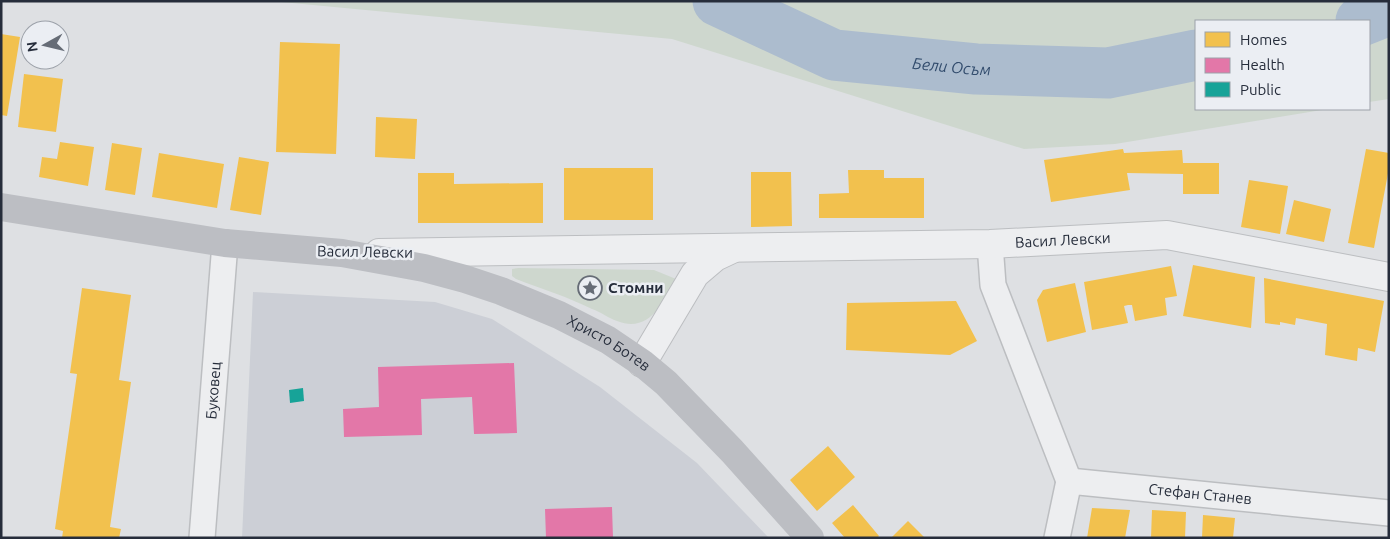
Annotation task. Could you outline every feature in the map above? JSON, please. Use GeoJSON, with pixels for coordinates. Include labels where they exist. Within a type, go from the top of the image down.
{"type":"FeatureCollection","features":[{"type":"Feature","properties":{"kind":"main road","name":"Васил Левски"},"geometry":{"type":"LineString","coordinates":[[1,207],[225,243],[342,253]]}},
{"type":"Feature","properties":{"kind":"main road","name":"Христо Ботев"},"geometry":{"type":"LineString","coordinates":[[342,253],[424,268],[465,279],[501,291],[559,315],[600,335],[642,363],[666,383],[732,451],[810,538]]}},
{"type":"Feature","properties":{"kind":"street","name":"Васил Левски"},"geometry":{"type":"LineString","coordinates":[[342,253],[990,244],[1167,236],[1389,277]]}},
{"type":"Feature","properties":{"kind":"street","name":"Буковец"},"geometry":{"type":"LineString","coordinates":[[202,538],[225,243]]}},
{"type":"Feature","properties":{"kind":"street"},"geometry":{"type":"LineString","coordinates":[[990,244],[993,285],[1069,480],[1057,538]]}},
{"type":"Feature","properties":{"kind":"street","name":"Васил Левски"},"geometry":{"type":"LineString","coordinates":[[642,363],[695,274],[715,257],[732,249]]}},
{"type":"Feature","properties":{"kind":"street","name":"Стефан Станев"},"geometry":{"type":"LineString","coordinates":[[1069,480],[1389,513]]}},
{"type":"Feature","properties":{"kind":"shaded area"},"geometry":{"type":"Polygon","coordinates":[[[271,1],[1389,1],[1389,99],[1370,102],[1370,20],[1195,20],[1195,110],[1322,110],[1115,144],[1024,149],[672,39],[271,1]]]}},
{"type":"Feature","properties":{"kind":"shaded area"},"geometry":{"type":"Polygon","coordinates":[[[512,269],[654,270],[676,279],[654,314],[638,323],[628,324],[614,320],[574,301],[516,279],[512,276],[512,269]]]}},
{"type":"Feature","properties":{"kind":"shaded area"},"geometry":{"type":"Polygon","coordinates":[[[253,292],[435,302],[492,319],[600,387],[697,463],[769,538],[242,538],[253,292]]]}},
{"type":"Feature","properties":{"kind":"building: Homes"},"geometry":{"type":"Polygon","coordinates":[[[1,34],[20,37],[7,116],[1,115],[1,34]]]}},
{"type":"Feature","properties":{"kind":"building: Homes"},"geometry":{"type":"Polygon","coordinates":[[[280,42],[340,44],[336,154],[276,152],[280,42]]]}},
{"type":"Feature","properties":{"kind":"building: Homes"},"geometry":{"type":"Polygon","coordinates":[[[24,74],[63,79],[56,132],[18,127],[24,74]]]}},
{"type":"Feature","properties":{"kind":"building: Homes"},"geometry":{"type":"Polygon","coordinates":[[[376,117],[417,119],[415,159],[375,157],[376,117]]]}},
{"type":"Feature","properties":{"kind":"building: Homes"},"geometry":{"type":"Polygon","coordinates":[[[60,142],[94,147],[88,186],[39,177],[42,157],[57,159],[60,142]]]}},
{"type":"Feature","properties":{"kind":"building: Homes"},"geometry":{"type":"Polygon","coordinates":[[[112,143],[142,148],[135,195],[105,190],[112,143]]]}},
{"type":"Feature","properties":{"kind":"building: Homes"},"geometry":{"type":"Polygon","coordinates":[[[1123,149],[1124,153],[1182,150],[1183,163],[1219,163],[1219,194],[1183,194],[1183,174],[1127,173],[1130,190],[1051,202],[1044,160],[1123,149]]]}},
{"type":"Feature","properties":{"kind":"building: Homes"},"geometry":{"type":"Polygon","coordinates":[[[1366,149],[1389,153],[1389,168],[1374,248],[1348,243],[1366,149]]]}},
{"type":"Feature","properties":{"kind":"building: Homes"},"geometry":{"type":"Polygon","coordinates":[[[159,153],[224,164],[217,208],[152,197],[159,153]]]}},
{"type":"Feature","properties":{"kind":"building: Homes"},"geometry":{"type":"Polygon","coordinates":[[[239,157],[269,162],[261,215],[230,210],[239,157]]]}},
{"type":"Feature","properties":{"kind":"building: Homes"},"geometry":{"type":"Polygon","coordinates":[[[564,168],[653,168],[653,220],[564,220],[564,168]]]}},
{"type":"Feature","properties":{"kind":"building: Homes"},"geometry":{"type":"Polygon","coordinates":[[[848,170],[884,170],[884,178],[924,178],[924,218],[819,218],[819,194],[849,193],[848,170]]]}},
{"type":"Feature","properties":{"kind":"building: Homes"},"geometry":{"type":"Polygon","coordinates":[[[751,172],[791,172],[792,226],[751,227],[751,172]]]}},
{"type":"Feature","properties":{"kind":"building: Homes"},"geometry":{"type":"Polygon","coordinates":[[[418,173],[454,173],[454,184],[543,183],[543,223],[418,223],[418,173]]]}},
{"type":"Feature","properties":{"kind":"building: Homes"},"geometry":{"type":"Polygon","coordinates":[[[1249,180],[1288,186],[1280,234],[1241,227],[1249,180]]]}},
{"type":"Feature","properties":{"kind":"building: Homes"},"geometry":{"type":"Polygon","coordinates":[[[1294,200],[1331,209],[1324,242],[1286,234],[1294,200]]]}},
{"type":"Feature","properties":{"kind":"building: Homes"},"geometry":{"type":"Polygon","coordinates":[[[1193,265],[1255,277],[1251,328],[1183,316],[1193,265]]]}},
{"type":"Feature","properties":{"kind":"building: Homes"},"geometry":{"type":"Polygon","coordinates":[[[1171,266],[1177,296],[1165,298],[1167,315],[1135,321],[1132,305],[1128,305],[1124,306],[1128,323],[1092,330],[1084,282],[1171,266]]]}},
{"type":"Feature","properties":{"kind":"building: Homes"},"geometry":{"type":"Polygon","coordinates":[[[1264,278],[1384,301],[1375,352],[1358,348],[1357,361],[1325,355],[1327,324],[1296,318],[1295,325],[1280,322],[1280,325],[1265,323],[1264,278]]]}},
{"type":"Feature","properties":{"kind":"building: Homes"},"geometry":{"type":"Polygon","coordinates":[[[1075,283],[1086,332],[1047,342],[1037,300],[1043,290],[1075,283]]]}},
{"type":"Feature","properties":{"kind":"building: Homes"},"geometry":{"type":"Polygon","coordinates":[[[82,288],[131,295],[119,380],[131,382],[110,527],[121,529],[119,538],[62,538],[63,531],[55,529],[77,374],[70,373],[82,288]]]}},
{"type":"Feature","properties":{"kind":"building: Homes"},"geometry":{"type":"Polygon","coordinates":[[[956,301],[977,341],[950,355],[846,350],[847,303],[956,301]]]}},
{"type":"Feature","properties":{"kind":"building: Homes"},"geometry":{"type":"Polygon","coordinates":[[[828,446],[855,477],[817,511],[790,480],[828,446]]]}},
{"type":"Feature","properties":{"kind":"building: Homes"},"geometry":{"type":"Polygon","coordinates":[[[853,505],[879,536],[877,538],[845,538],[832,523],[853,505]]]}},
{"type":"Feature","properties":{"kind":"building: Homes"},"geometry":{"type":"Polygon","coordinates":[[[1092,508],[1130,510],[1125,538],[1087,538],[1092,508]]]}},
{"type":"Feature","properties":{"kind":"building: Homes"},"geometry":{"type":"Polygon","coordinates":[[[1152,510],[1186,512],[1185,538],[1151,538],[1152,510]]]}},
{"type":"Feature","properties":{"kind":"building: Homes"},"geometry":{"type":"Polygon","coordinates":[[[1203,515],[1235,518],[1233,538],[1202,538],[1203,515]]]}},
{"type":"Feature","properties":{"kind":"building: Homes"},"geometry":{"type":"Polygon","coordinates":[[[908,521],[925,538],[891,538],[908,521]]]}},
{"type":"Feature","properties":{"kind":"building: Health"},"geometry":{"type":"Polygon","coordinates":[[[514,363],[517,433],[474,434],[472,397],[421,399],[422,435],[344,437],[343,409],[379,407],[378,367],[514,363]]]}},
{"type":"Feature","properties":{"kind":"building: Health"},"geometry":{"type":"Polygon","coordinates":[[[612,507],[613,538],[546,538],[545,509],[612,507]]]}},
{"type":"Feature","properties":{"kind":"building: Public"},"geometry":{"type":"Polygon","coordinates":[[[303,388],[304,401],[290,403],[289,390],[303,388]]]}},
{"type":"Feature","properties":{"kind":"waterway","name":"Бели Осъм"},"geometry":{"type":"LineString","coordinates":[[718,1],[834,55],[976,69],[1108,73],[1195,55]]}},
{"type":"Feature","properties":{"kind":"waterway","name":"Бели Осъм"},"geometry":{"type":"LineString","coordinates":[[1364,20],[1389,10]]}},
{"type":"Feature","properties":{"kind":"place","name":"Стомни"},"geometry":{"type":"Point","coordinates":[590,288]}}]}
